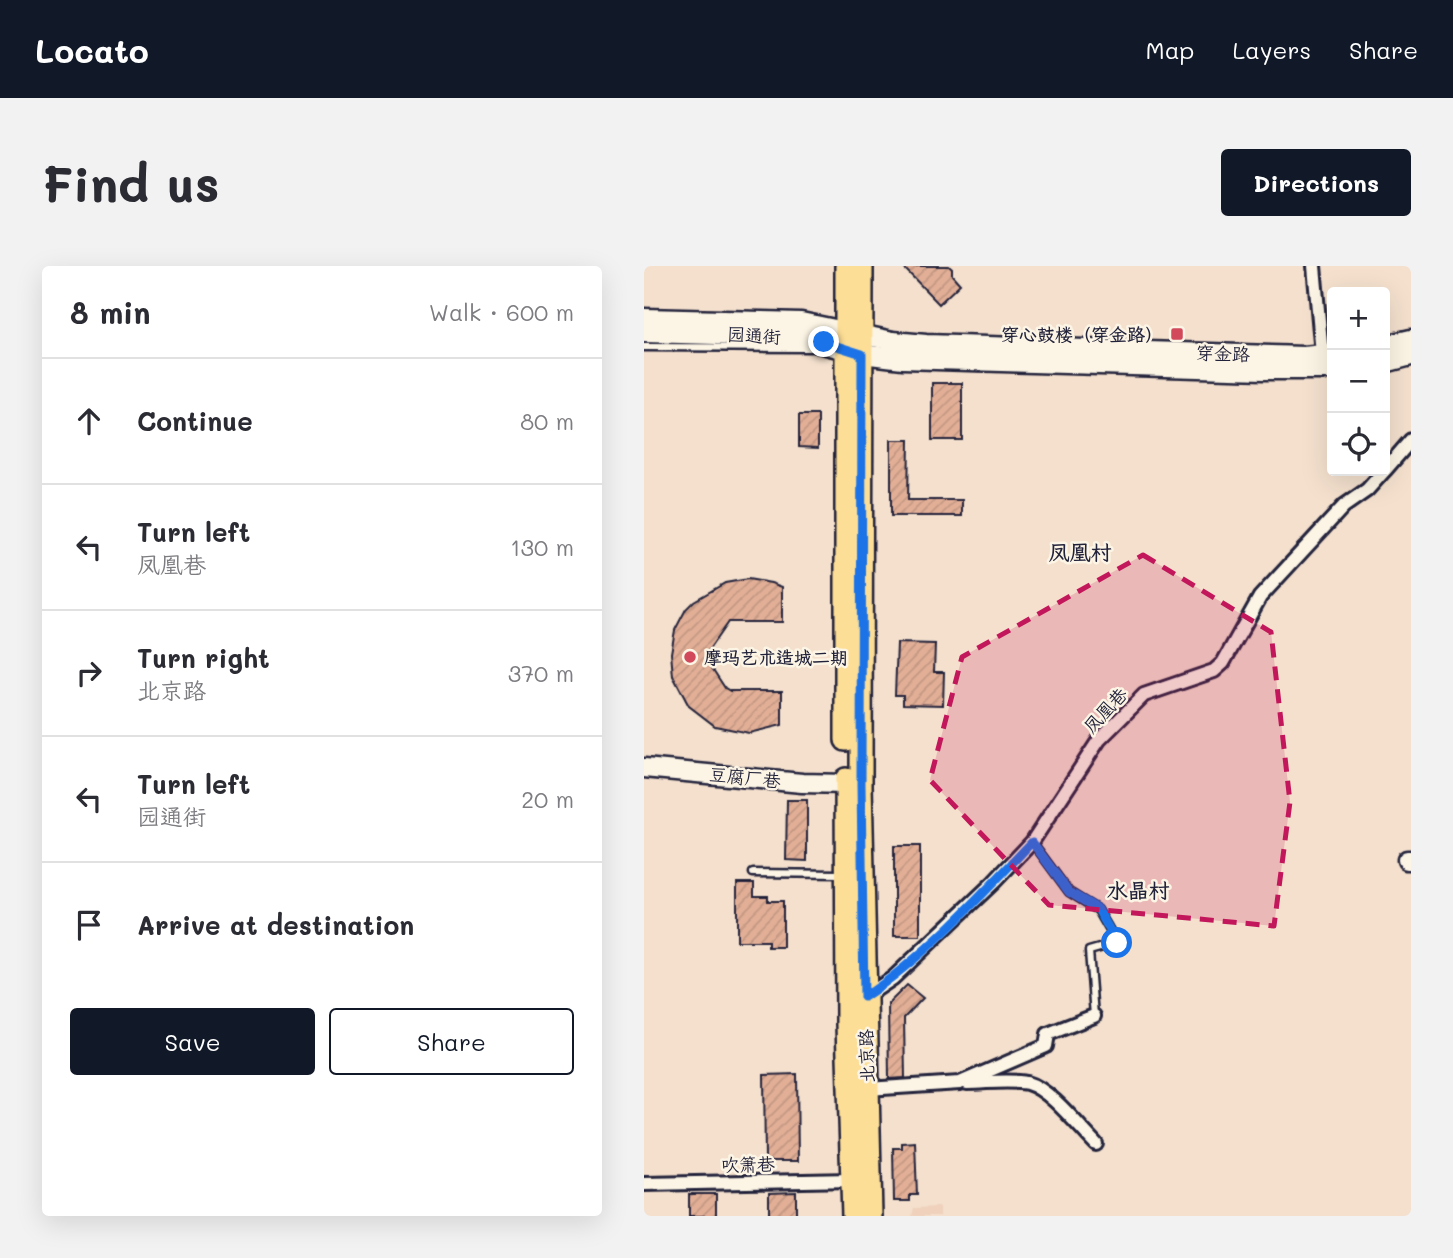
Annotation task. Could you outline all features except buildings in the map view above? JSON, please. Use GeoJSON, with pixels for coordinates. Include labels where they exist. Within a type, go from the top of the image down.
{"type":"FeatureCollection","features":[{"type":"Feature","properties":{"kind":"main road","name":"北京路"},"geometry":{"type":"LineString","coordinates":[[846,266],[854,342],[864,997],[871,1216]]}},
{"type":"Feature","properties":{"kind":"main road","name":"北京路"},"geometry":{"type":"LineString","coordinates":[[853,1216],[847,1024],[846,784],[854,342],[862,266]]}},
{"type":"Feature","properties":{"kind":"main road","name":"园通街"},"geometry":{"type":"LineString","coordinates":[[644,318],[723,326]]}},
{"type":"Feature","properties":{"kind":"main road","name":"园通街"},"geometry":{"type":"LineString","coordinates":[[644,333],[801,322],[854,342]]}},
{"type":"Feature","properties":{"kind":"main road"},"geometry":{"type":"LineString","coordinates":[[1390,344],[1411,339]]}},
{"type":"Feature","properties":{"kind":"main road","name":"穿金路"},"geometry":{"type":"LineString","coordinates":[[854,342],[903,359],[1264,370],[1327,359]]}},
{"type":"Feature","properties":{"kind":"main road"},"geometry":{"type":"LineString","coordinates":[[1390,362],[1411,356]]}},
{"type":"Feature","properties":{"kind":"main road","name":"豆腐厂巷"},"geometry":{"type":"LineString","coordinates":[[644,768],[802,783],[846,784]]}},
{"type":"Feature","properties":{"kind":"street"},"geometry":{"type":"LineString","coordinates":[[1314,266],[1328,350]]}},
{"type":"Feature","properties":{"kind":"street","name":"凤凰巷"},"geometry":{"type":"LineString","coordinates":[[1390,463],[1411,440]]}},
{"type":"Feature","properties":{"kind":"street","name":"凤凰巷"},"geometry":{"type":"LineString","coordinates":[[864,997],[893,978],[1032,842],[1099,740],[1144,695],[1214,671],[1223,663],[1260,597],[1343,506],[1367,490],[1379,476]]}},
{"type":"Feature","properties":{"kind":"street"},"geometry":{"type":"LineString","coordinates":[[960,1083],[1032,1054],[1046,1046],[1048,1034],[1094,1016]]}},
{"type":"Feature","properties":{"kind":"street"},"geometry":{"type":"LineString","coordinates":[[867,1089],[960,1083],[1028,1083],[1041,1089],[1096,1144]]}},
{"type":"Feature","properties":{"kind":"street","name":"吹箫巷"},"geometry":{"type":"LineString","coordinates":[[644,1184],[852,1180]]}},
{"type":"Feature","properties":{"kind":"lane"},"geometry":{"type":"LineString","coordinates":[[644,347],[854,342]]}},
{"type":"Feature","properties":{"kind":"lane"},"geometry":{"type":"LineString","coordinates":[[1032,842],[1069,892],[1098,909],[1117,943],[1088,951],[1094,1016]]}},
{"type":"Feature","properties":{"kind":"lane"},"geometry":{"type":"LineString","coordinates":[[753,873],[847,874]]}},
{"type":"Feature","properties":{"kind":"highlighted area"},"geometry":{"type":"Polygon","coordinates":[[[1143,555],[1271,632],[1290,802],[1274,926],[1049,905],[930,780],[962,657],[1143,555]]]}},
{"type":"Feature","properties":{"kind":"shaded area"},"geometry":{"type":"Polygon","coordinates":[[[940,1207],[940,1216],[912,1216],[914,1208],[940,1207]]]}},
{"type":"Feature","properties":{"kind":"place","name":"穿心鼓楼（穿金路）"},"geometry":{"type":"Point","coordinates":[1177,334]}},
{"type":"Feature","properties":{"kind":"place","name":"摩玛艺术造城二期"},"geometry":{"type":"Point","coordinates":[690,657]}},
{"type":"Feature","properties":{"kind":"district","name":"凤凰村"},"geometry":{"type":"Point","coordinates":[1080,551]}},
{"type":"Feature","properties":{"kind":"district","name":"水晶村"},"geometry":{"type":"Point","coordinates":[1138,889]}},
{"type":"Feature","properties":{"kind":"route"},"geometry":{"type":"LineString","coordinates":[[824,342],[862,354],[861,785],[864,997],[893,978],[1032,842],[1069,892],[1098,909],[1117,943]]}}]}
